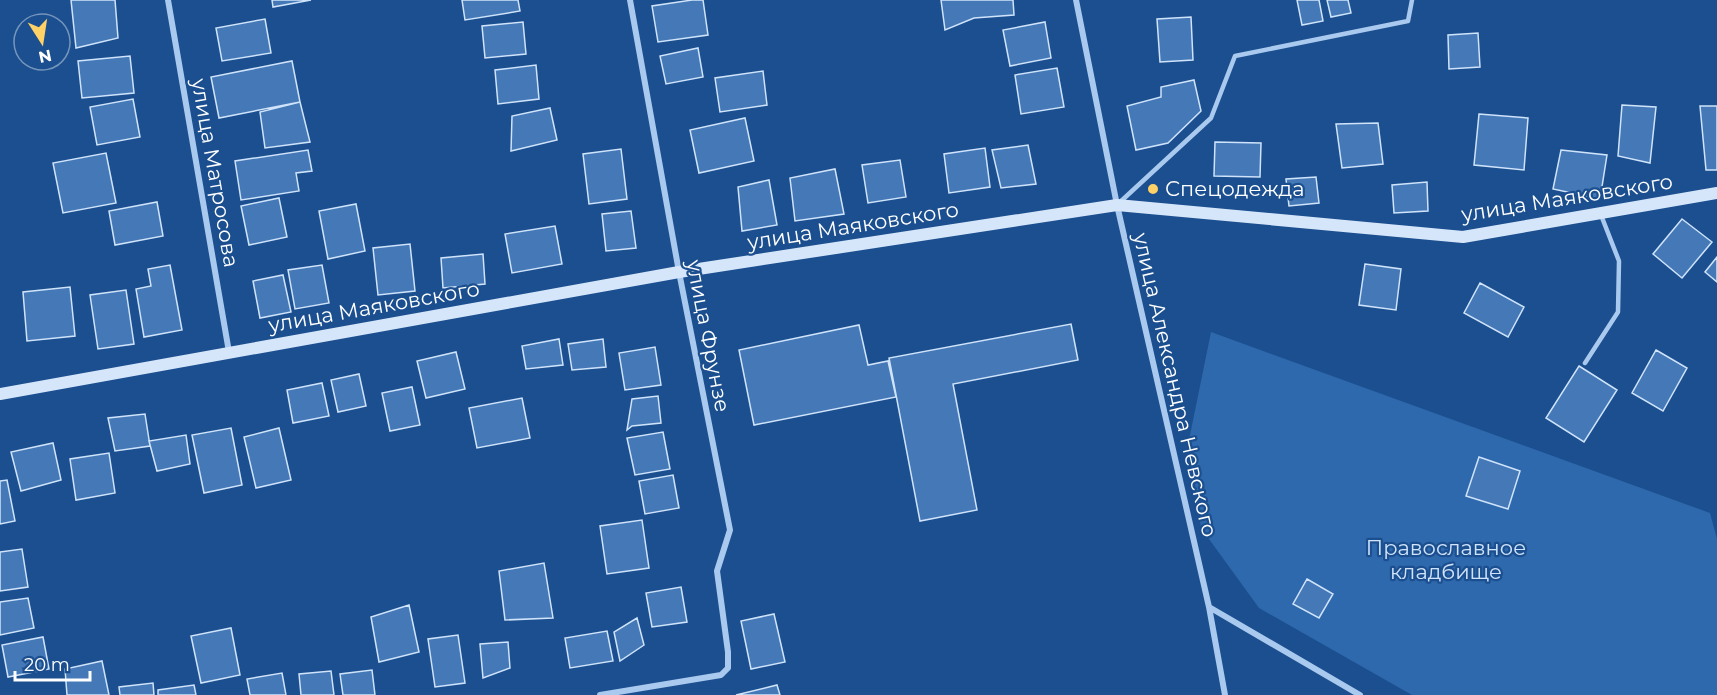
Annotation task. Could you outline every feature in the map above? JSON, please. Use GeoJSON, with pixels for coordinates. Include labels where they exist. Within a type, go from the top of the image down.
{"type":"FeatureCollection","features":[{"type":"Feature","properties":{"kind":"street","name":"улица Матросова"},"geometry":{"type":"LineString","coordinates":[[168,0],[229,352]]}},
{"type":"Feature","properties":{"kind":"street","name":"улица Фрунзе"},"geometry":{"type":"LineString","coordinates":[[600,695],[721,675],[728,668],[728,652],[717,571],[730,530],[679,272],[630,0]]}},
{"type":"Feature","properties":{"kind":"street","name":"улица Александра Невского"},"geometry":{"type":"LineString","coordinates":[[1076,0],[1117,205],[1209,607],[1225,695]]}},
{"type":"Feature","properties":{"kind":"street","name":"улица Маяковского"},"geometry":{"type":"LineString","coordinates":[[0,394],[679,272],[1117,205],[1463,237],[1717,193]]}},
{"type":"Feature","properties":{"kind":"street"},"geometry":{"type":"LineString","coordinates":[[1209,607],[1360,695]]}},
{"type":"Feature","properties":{"kind":"lane"},"geometry":{"type":"LineString","coordinates":[[1117,205],[1211,118],[1236,56],[1408,21],[1412,0]]}},
{"type":"Feature","properties":{"kind":"lane"},"geometry":{"type":"LineString","coordinates":[[1586,363],[1618,312],[1619,261],[1601,214]]}},
{"type":"Feature","properties":{"kind":"green space","name":"Православное кладбище"},"geometry":{"type":"Polygon","coordinates":[[[1211,332],[1710,513],[1717,539],[1717,695],[1412,695],[1259,608],[1201,528],[1189,440],[1211,332]]]}},
{"type":"Feature","properties":{"kind":"building"},"geometry":{"type":"Polygon","coordinates":[[[71,0],[115,0],[118,38],[76,48],[71,0]]]}},
{"type":"Feature","properties":{"kind":"building"},"geometry":{"type":"Polygon","coordinates":[[[272,0],[311,0],[273,7],[272,0]]]}},
{"type":"Feature","properties":{"kind":"building"},"geometry":{"type":"Polygon","coordinates":[[[462,0],[518,0],[520,11],[465,20],[462,0]]]}},
{"type":"Feature","properties":{"kind":"building"},"geometry":{"type":"Polygon","coordinates":[[[703,0],[708,35],[658,42],[652,6],[703,0]]]}},
{"type":"Feature","properties":{"kind":"building"},"geometry":{"type":"Polygon","coordinates":[[[941,0],[1013,0],[1014,15],[974,18],[945,30],[941,0]]]}},
{"type":"Feature","properties":{"kind":"building"},"geometry":{"type":"Polygon","coordinates":[[[1297,0],[1319,0],[1323,21],[1302,25],[1297,0]]]}},
{"type":"Feature","properties":{"kind":"building"},"geometry":{"type":"Polygon","coordinates":[[[1327,0],[1348,0],[1351,13],[1331,17],[1327,0]]]}},
{"type":"Feature","properties":{"kind":"building"},"geometry":{"type":"Polygon","coordinates":[[[1191,17],[1193,60],[1160,62],[1157,19],[1191,17]]]}},
{"type":"Feature","properties":{"kind":"building"},"geometry":{"type":"Polygon","coordinates":[[[265,19],[271,53],[222,61],[216,28],[265,19]]]}},
{"type":"Feature","properties":{"kind":"building"},"geometry":{"type":"Polygon","coordinates":[[[523,22],[526,54],[485,58],[482,26],[523,22]]]}},
{"type":"Feature","properties":{"kind":"building"},"geometry":{"type":"Polygon","coordinates":[[[1045,22],[1051,58],[1010,66],[1003,30],[1045,22]]]}},
{"type":"Feature","properties":{"kind":"building"},"geometry":{"type":"Polygon","coordinates":[[[1478,33],[1480,67],[1449,69],[1448,35],[1478,33]]]}},
{"type":"Feature","properties":{"kind":"building"},"geometry":{"type":"Polygon","coordinates":[[[698,48],[703,77],[666,84],[660,56],[698,48]]]}},
{"type":"Feature","properties":{"kind":"building"},"geometry":{"type":"Polygon","coordinates":[[[130,56],[134,93],[82,98],[78,61],[130,56]]]}},
{"type":"Feature","properties":{"kind":"building"},"geometry":{"type":"Polygon","coordinates":[[[292,61],[300,102],[219,118],[211,77],[292,61]]]}},
{"type":"Feature","properties":{"kind":"building"},"geometry":{"type":"Polygon","coordinates":[[[536,65],[539,99],[498,104],[495,70],[536,65]]]}},
{"type":"Feature","properties":{"kind":"building"},"geometry":{"type":"Polygon","coordinates":[[[1057,68],[1064,107],[1021,114],[1015,75],[1057,68]]]}},
{"type":"Feature","properties":{"kind":"building"},"geometry":{"type":"Polygon","coordinates":[[[763,71],[767,105],[720,112],[715,78],[763,71]]]}},
{"type":"Feature","properties":{"kind":"building"},"geometry":{"type":"Polygon","coordinates":[[[1194,80],[1201,111],[1168,143],[1136,150],[1127,106],[1161,97],[1161,87],[1194,80]]]}},
{"type":"Feature","properties":{"kind":"building"},"geometry":{"type":"Polygon","coordinates":[[[133,99],[140,137],[97,145],[90,107],[133,99]]]}},
{"type":"Feature","properties":{"kind":"building"},"geometry":{"type":"Polygon","coordinates":[[[300,102],[310,142],[265,148],[260,112],[300,102]]]}},
{"type":"Feature","properties":{"kind":"building"},"geometry":{"type":"Polygon","coordinates":[[[1622,105],[1656,107],[1650,163],[1618,156],[1622,105]]]}},
{"type":"Feature","properties":{"kind":"building"},"geometry":{"type":"Polygon","coordinates":[[[1700,106],[1717,106],[1717,170],[1706,170],[1700,106]]]}},
{"type":"Feature","properties":{"kind":"building"},"geometry":{"type":"Polygon","coordinates":[[[550,108],[557,140],[511,151],[512,116],[550,108]]]}},
{"type":"Feature","properties":{"kind":"building"},"geometry":{"type":"Polygon","coordinates":[[[1479,114],[1528,118],[1524,170],[1474,165],[1479,114]]]}},
{"type":"Feature","properties":{"kind":"building"},"geometry":{"type":"Polygon","coordinates":[[[745,118],[754,161],[699,173],[690,130],[745,118]]]}},
{"type":"Feature","properties":{"kind":"building"},"geometry":{"type":"Polygon","coordinates":[[[1378,123],[1383,164],[1342,168],[1336,124],[1378,123]]]}},
{"type":"Feature","properties":{"kind":"building"},"geometry":{"type":"Polygon","coordinates":[[[1215,142],[1261,143],[1260,177],[1214,176],[1215,142]]]}},
{"type":"Feature","properties":{"kind":"building"},"geometry":{"type":"Polygon","coordinates":[[[1028,145],[1036,184],[1001,188],[992,150],[1028,145]]]}},
{"type":"Feature","properties":{"kind":"building"},"geometry":{"type":"Polygon","coordinates":[[[985,148],[990,187],[949,193],[944,154],[985,148]]]}},
{"type":"Feature","properties":{"kind":"building"},"geometry":{"type":"Polygon","coordinates":[[[621,149],[627,199],[589,204],[583,154],[621,149]]]}},
{"type":"Feature","properties":{"kind":"building"},"geometry":{"type":"Polygon","coordinates":[[[308,150],[312,171],[296,173],[299,191],[241,200],[235,161],[308,150]]]}},
{"type":"Feature","properties":{"kind":"building"},"geometry":{"type":"Polygon","coordinates":[[[1561,150],[1607,155],[1600,199],[1553,189],[1561,150]]]}},
{"type":"Feature","properties":{"kind":"building"},"geometry":{"type":"Polygon","coordinates":[[[106,153],[116,203],[63,213],[53,163],[106,153]]]}},
{"type":"Feature","properties":{"kind":"building"},"geometry":{"type":"Polygon","coordinates":[[[900,160],[906,197],[868,203],[862,165],[900,160]]]}},
{"type":"Feature","properties":{"kind":"building"},"geometry":{"type":"Polygon","coordinates":[[[835,169],[844,214],[795,221],[790,178],[835,169]]]}},
{"type":"Feature","properties":{"kind":"building"},"geometry":{"type":"Polygon","coordinates":[[[1316,177],[1319,203],[1289,206],[1286,179],[1316,177]]]}},
{"type":"Feature","properties":{"kind":"building"},"geometry":{"type":"Polygon","coordinates":[[[769,180],[777,225],[742,231],[738,187],[769,180]]]}},
{"type":"Feature","properties":{"kind":"building"},"geometry":{"type":"Polygon","coordinates":[[[1427,182],[1428,211],[1394,213],[1392,185],[1427,182]]]}},
{"type":"Feature","properties":{"kind":"building"},"geometry":{"type":"Polygon","coordinates":[[[279,198],[287,237],[249,245],[241,206],[279,198]]]}},
{"type":"Feature","properties":{"kind":"building"},"geometry":{"type":"Polygon","coordinates":[[[157,202],[163,236],[115,245],[109,211],[157,202]]]}},
{"type":"Feature","properties":{"kind":"building"},"geometry":{"type":"Polygon","coordinates":[[[356,204],[365,251],[328,259],[319,211],[356,204]]]}},
{"type":"Feature","properties":{"kind":"building"},"geometry":{"type":"Polygon","coordinates":[[[631,211],[636,248],[606,251],[602,214],[631,211]]]}},
{"type":"Feature","properties":{"kind":"building"},"geometry":{"type":"Polygon","coordinates":[[[1682,219],[1712,242],[1682,278],[1653,254],[1682,219]]]}},
{"type":"Feature","properties":{"kind":"building"},"geometry":{"type":"Polygon","coordinates":[[[555,226],[562,264],[512,273],[505,234],[555,226]]]}},
{"type":"Feature","properties":{"kind":"building"},"geometry":{"type":"Polygon","coordinates":[[[410,244],[415,291],[378,295],[373,248],[410,244]]]}},
{"type":"Feature","properties":{"kind":"building"},"geometry":{"type":"Polygon","coordinates":[[[483,254],[485,284],[443,288],[441,258],[483,254]]]}},
{"type":"Feature","properties":{"kind":"building"},"geometry":{"type":"Polygon","coordinates":[[[1717,257],[1717,282],[1705,272],[1717,257]]]}},
{"type":"Feature","properties":{"kind":"building"},"geometry":{"type":"Polygon","coordinates":[[[1365,264],[1401,269],[1396,310],[1359,305],[1365,264]]]}},
{"type":"Feature","properties":{"kind":"building"},"geometry":{"type":"Polygon","coordinates":[[[170,265],[182,330],[144,337],[136,289],[151,286],[148,269],[170,265]]]}},
{"type":"Feature","properties":{"kind":"building"},"geometry":{"type":"Polygon","coordinates":[[[322,265],[329,303],[295,309],[288,270],[322,265]]]}},
{"type":"Feature","properties":{"kind":"building"},"geometry":{"type":"Polygon","coordinates":[[[283,275],[291,312],[260,318],[253,281],[283,275]]]}},
{"type":"Feature","properties":{"kind":"building"},"geometry":{"type":"Polygon","coordinates":[[[1480,283],[1524,307],[1508,337],[1464,313],[1480,283]]]}},
{"type":"Feature","properties":{"kind":"building"},"geometry":{"type":"Polygon","coordinates":[[[70,287],[75,336],[27,341],[23,292],[70,287]]]}},
{"type":"Feature","properties":{"kind":"building"},"geometry":{"type":"Polygon","coordinates":[[[126,290],[134,344],[98,349],[90,295],[126,290]]]}},
{"type":"Feature","properties":{"kind":"building"},"geometry":{"type":"Polygon","coordinates":[[[1071,324],[1078,360],[953,384],[977,510],[920,521],[889,358],[1071,324]]]}},
{"type":"Feature","properties":{"kind":"building"},"geometry":{"type":"Polygon","coordinates":[[[859,325],[868,365],[888,361],[896,397],[754,425],[739,350],[859,325]]]}},
{"type":"Feature","properties":{"kind":"building"},"geometry":{"type":"Polygon","coordinates":[[[559,339],[563,365],[526,369],[522,346],[559,339]]]}},
{"type":"Feature","properties":{"kind":"building"},"geometry":{"type":"Polygon","coordinates":[[[603,339],[606,367],[572,370],[568,344],[603,339]]]}},
{"type":"Feature","properties":{"kind":"building"},"geometry":{"type":"Polygon","coordinates":[[[655,347],[661,385],[625,390],[619,353],[655,347]]]}},
{"type":"Feature","properties":{"kind":"building"},"geometry":{"type":"Polygon","coordinates":[[[1656,350],[1687,368],[1663,411],[1632,393],[1656,350]]]}},
{"type":"Feature","properties":{"kind":"building"},"geometry":{"type":"Polygon","coordinates":[[[456,352],[465,389],[426,398],[417,361],[456,352]]]}},
{"type":"Feature","properties":{"kind":"building"},"geometry":{"type":"Polygon","coordinates":[[[1579,366],[1617,390],[1584,442],[1546,418],[1579,366]]]}},
{"type":"Feature","properties":{"kind":"building"},"geometry":{"type":"Polygon","coordinates":[[[359,374],[366,406],[338,412],[331,380],[359,374]]]}},
{"type":"Feature","properties":{"kind":"building"},"geometry":{"type":"Polygon","coordinates":[[[322,383],[329,416],[293,423],[287,390],[322,383]]]}},
{"type":"Feature","properties":{"kind":"building"},"geometry":{"type":"Polygon","coordinates":[[[412,387],[420,425],[390,431],[382,393],[412,387]]]}},
{"type":"Feature","properties":{"kind":"building"},"geometry":{"type":"Polygon","coordinates":[[[658,396],[661,423],[632,426],[627,430],[632,399],[658,396]]]}},
{"type":"Feature","properties":{"kind":"building"},"geometry":{"type":"Polygon","coordinates":[[[522,398],[530,438],[477,448],[469,408],[522,398]]]}},
{"type":"Feature","properties":{"kind":"building"},"geometry":{"type":"Polygon","coordinates":[[[145,414],[150,446],[115,451],[108,418],[145,414]]]}},
{"type":"Feature","properties":{"kind":"building"},"geometry":{"type":"Polygon","coordinates":[[[231,428],[242,485],[204,493],[192,435],[231,428]]]}},
{"type":"Feature","properties":{"kind":"building"},"geometry":{"type":"Polygon","coordinates":[[[279,428],[291,480],[256,488],[244,437],[279,428]]]}},
{"type":"Feature","properties":{"kind":"building"},"geometry":{"type":"Polygon","coordinates":[[[663,432],[670,469],[635,475],[627,438],[663,432]]]}},
{"type":"Feature","properties":{"kind":"building"},"geometry":{"type":"Polygon","coordinates":[[[186,435],[190,464],[157,471],[149,441],[186,435]]]}},
{"type":"Feature","properties":{"kind":"building"},"geometry":{"type":"Polygon","coordinates":[[[53,443],[61,480],[21,491],[11,452],[53,443]]]}},
{"type":"Feature","properties":{"kind":"building"},"geometry":{"type":"Polygon","coordinates":[[[109,453],[115,493],[76,500],[70,459],[109,453]]]}},
{"type":"Feature","properties":{"kind":"building"},"geometry":{"type":"Polygon","coordinates":[[[1479,457],[1520,471],[1508,509],[1466,496],[1479,457]]]}},
{"type":"Feature","properties":{"kind":"building"},"geometry":{"type":"Polygon","coordinates":[[[673,475],[679,508],[645,514],[639,481],[673,475]]]}},
{"type":"Feature","properties":{"kind":"building"},"geometry":{"type":"Polygon","coordinates":[[[7,480],[15,521],[0,524],[0,481],[7,480]]]}},
{"type":"Feature","properties":{"kind":"building"},"geometry":{"type":"Polygon","coordinates":[[[642,520],[649,568],[607,574],[600,526],[642,520]]]}},
{"type":"Feature","properties":{"kind":"building"},"geometry":{"type":"Polygon","coordinates":[[[22,549],[28,587],[0,591],[0,552],[22,549]]]}},
{"type":"Feature","properties":{"kind":"building"},"geometry":{"type":"Polygon","coordinates":[[[544,563],[553,618],[505,620],[499,571],[544,563]]]}},
{"type":"Feature","properties":{"kind":"building"},"geometry":{"type":"Polygon","coordinates":[[[1307,579],[1333,594],[1319,618],[1293,604],[1307,579]]]}},
{"type":"Feature","properties":{"kind":"building"},"geometry":{"type":"Polygon","coordinates":[[[681,587],[687,622],[652,627],[646,593],[681,587]]]}},
{"type":"Feature","properties":{"kind":"building"},"geometry":{"type":"Polygon","coordinates":[[[28,598],[34,628],[0,635],[0,602],[28,598]]]}},
{"type":"Feature","properties":{"kind":"building"},"geometry":{"type":"Polygon","coordinates":[[[409,605],[419,652],[379,662],[371,617],[409,605]]]}},
{"type":"Feature","properties":{"kind":"building"},"geometry":{"type":"Polygon","coordinates":[[[774,614],[785,662],[751,669],[741,621],[774,614]]]}},
{"type":"Feature","properties":{"kind":"building"},"geometry":{"type":"Polygon","coordinates":[[[637,618],[644,645],[620,661],[614,632],[637,618]]]}},
{"type":"Feature","properties":{"kind":"building"},"geometry":{"type":"Polygon","coordinates":[[[231,628],[240,675],[201,683],[191,636],[231,628]]]}},
{"type":"Feature","properties":{"kind":"building"},"geometry":{"type":"Polygon","coordinates":[[[607,631],[613,661],[570,668],[565,638],[607,631]]]}},
{"type":"Feature","properties":{"kind":"building"},"geometry":{"type":"Polygon","coordinates":[[[458,635],[465,683],[435,687],[428,639],[458,635]]]}},
{"type":"Feature","properties":{"kind":"building"},"geometry":{"type":"Polygon","coordinates":[[[43,637],[49,669],[8,677],[2,645],[43,637]]]}},
{"type":"Feature","properties":{"kind":"building"},"geometry":{"type":"Polygon","coordinates":[[[508,642],[510,668],[483,678],[480,644],[508,642]]]}},
{"type":"Feature","properties":{"kind":"building"},"geometry":{"type":"Polygon","coordinates":[[[102,661],[109,695],[67,695],[65,669],[102,661]]]}},
{"type":"Feature","properties":{"kind":"building"},"geometry":{"type":"Polygon","coordinates":[[[372,670],[375,695],[343,695],[340,674],[372,670]]]}},
{"type":"Feature","properties":{"kind":"building"},"geometry":{"type":"Polygon","coordinates":[[[331,671],[334,695],[301,695],[299,674],[331,671]]]}},
{"type":"Feature","properties":{"kind":"building"},"geometry":{"type":"Polygon","coordinates":[[[282,673],[286,695],[250,695],[247,679],[282,673]]]}},
{"type":"Feature","properties":{"kind":"building"},"geometry":{"type":"Polygon","coordinates":[[[153,683],[154,695],[120,695],[119,687],[153,683]]]}},
{"type":"Feature","properties":{"kind":"building"},"geometry":{"type":"Polygon","coordinates":[[[194,685],[196,695],[158,695],[158,690],[194,685]]]}},
{"type":"Feature","properties":{"kind":"building"},"geometry":{"type":"Polygon","coordinates":[[[777,685],[780,695],[736,695],[777,685]]]}},
{"type":"Feature","properties":{"kind":"place","name":"Спецодежда"},"geometry":{"type":"Point","coordinates":[1153,189]}}]}
